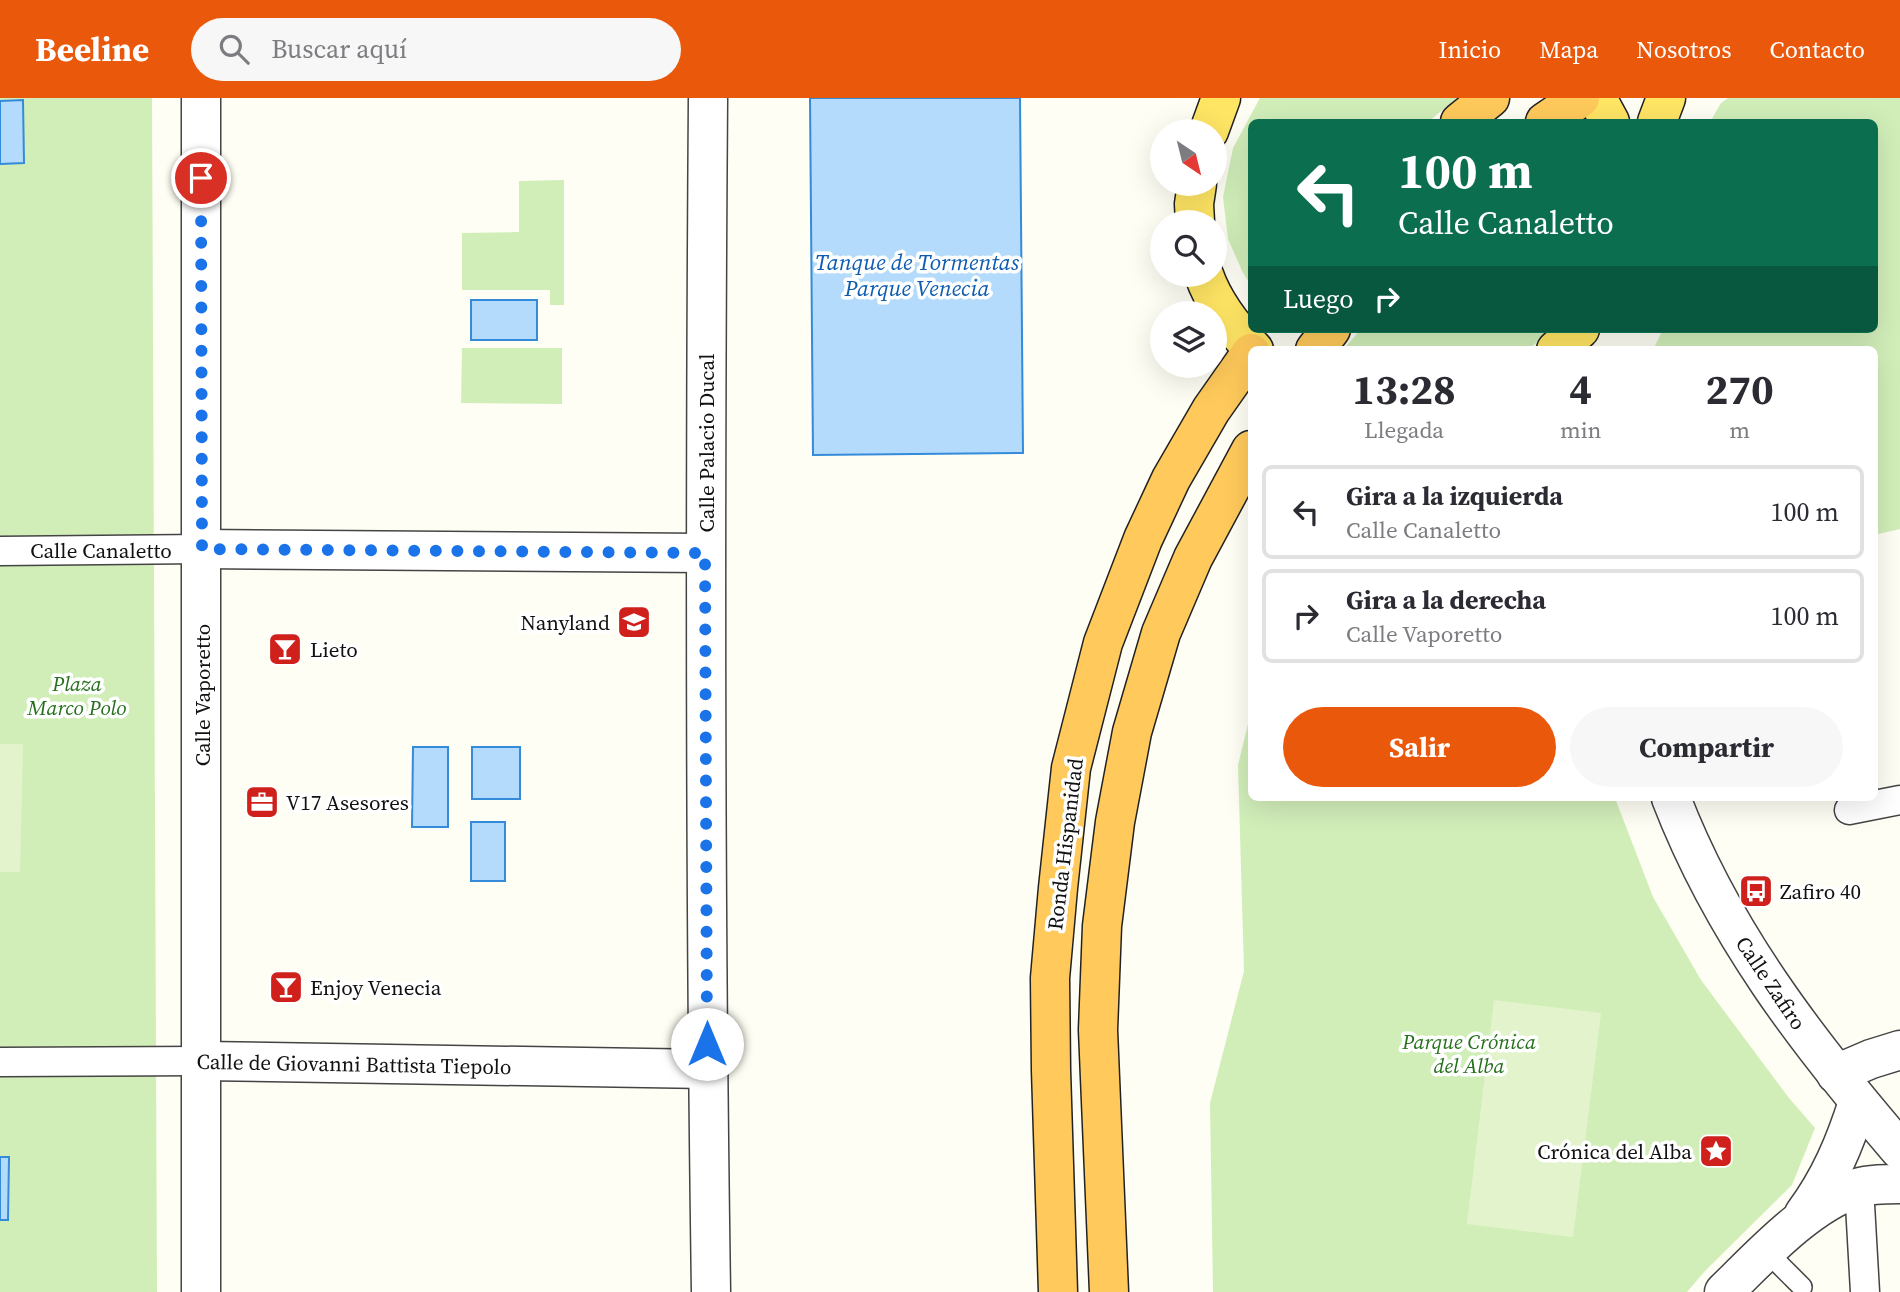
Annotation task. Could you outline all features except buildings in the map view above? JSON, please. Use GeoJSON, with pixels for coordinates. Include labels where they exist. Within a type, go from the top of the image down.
{"type":"FeatureCollection","features":[{"type":"Feature","properties":{"kind":"highway"},"geometry":{"type":"LineString","coordinates":[[1464,119],[1490,98]]}},
{"type":"Feature","properties":{"kind":"highway"},"geometry":{"type":"LineString","coordinates":[[1549,119],[1580,98]]}},
{"type":"Feature","properties":{"kind":"highway","name":"Ronda Hispanidad"},"geometry":{"type":"LineString","coordinates":[[1058,1292],[1051,978],[1071,768],[1103,643],[1143,539],[1171,479],[1211,410],[1248,358]]}},
{"type":"Feature","properties":{"kind":"highway"},"geometry":{"type":"LineString","coordinates":[[1109,1292],[1098,1030],[1102,926],[1115,822],[1132,732],[1161,633],[1194,558],[1248,456]]}},
{"type":"Feature","properties":{"kind":"main road"},"geometry":{"type":"LineString","coordinates":[[1597,98],[1608,119]]}},
{"type":"Feature","properties":{"kind":"main road"},"geometry":{"type":"LineString","coordinates":[[1658,119],[1666,98]]}},
{"type":"Feature","properties":{"kind":"main road"},"geometry":{"type":"LineString","coordinates":[[1208,287],[1233,328],[1249,346]]}},
{"type":"Feature","properties":{"kind":"main road"},"geometry":{"type":"LineString","coordinates":[[1561,346],[1575,333]]}},
{"type":"Feature","properties":{"kind":"street","name":"Calle Vaporetto"},"geometry":{"type":"LineString","coordinates":[[201,98],[201,1292]]}},
{"type":"Feature","properties":{"kind":"street","name":"Calle Palacio Ducal"},"geometry":{"type":"LineString","coordinates":[[708,98],[705,553],[707,1069],[711,1292]]}},
{"type":"Feature","properties":{"kind":"street","name":"Calle Canaletto"},"geometry":{"type":"LineString","coordinates":[[0,551],[202,549],[705,553]]}},
{"type":"Feature","properties":{"kind":"street"},"geometry":{"type":"LineString","coordinates":[[1849,810],[1900,800]]}},
{"type":"Feature","properties":{"kind":"street","name":"Calle Zafiro"},"geometry":{"type":"LineString","coordinates":[[1672,801],[1729,920],[1764,978],[1847,1088],[1900,1150]]}},
{"type":"Feature","properties":{"kind":"street"},"geometry":{"type":"LineString","coordinates":[[1796,1224],[1815,1199],[1848,1134],[1847,1088],[1871,1059],[1900,1050]]}},
{"type":"Feature","properties":{"kind":"street","name":"Calle de Giovanni Battista Tiepolo"},"geometry":{"type":"LineString","coordinates":[[0,1062],[202,1061],[707,1069]]}},
{"type":"Feature","properties":{"kind":"street"},"geometry":{"type":"LineString","coordinates":[[1724,1292],[1796,1224],[1841,1195],[1859,1187],[1900,1184]]}},
{"type":"Feature","properties":{"kind":"street"},"geometry":{"type":"LineString","coordinates":[[1859,1187],[1865,1292]]}},
{"type":"Feature","properties":{"kind":"lane"},"geometry":{"type":"LineString","coordinates":[[1766,1251],[1801,1287]]}},
{"type":"Feature","properties":{"kind":"green space","name":"Plaza Marco Polo"},"geometry":{"type":"Polygon","coordinates":[[[0,98],[152,98],[157,1292],[0,1292],[0,98]]]}},
{"type":"Feature","properties":{"kind":"green space"},"geometry":{"type":"Polygon","coordinates":[[[1260,98],[1457,98],[1432,119],[1249,119],[1260,98]]]}},
{"type":"Feature","properties":{"kind":"green space"},"geometry":{"type":"Polygon","coordinates":[[[1728,98],[1900,98],[1900,529],[1878,534],[1878,346],[1655,346],[1661,333],[1878,333],[1878,119],[1712,119],[1721,103],[1728,98]]]}},
{"type":"Feature","properties":{"kind":"green space"},"geometry":{"type":"Polygon","coordinates":[[[1248,120],[1248,280],[1228,239],[1227,210],[1225,210],[1223,197],[1227,196],[1227,177],[1233,148],[1248,120]]]}},
{"type":"Feature","properties":{"kind":"green space"},"geometry":{"type":"Polygon","coordinates":[[[564,180],[564,305],[550,305],[550,290],[462,290],[462,233],[519,232],[519,181],[564,180]]]}},
{"type":"Feature","properties":{"kind":"green space"},"geometry":{"type":"Polygon","coordinates":[[[1358,333],[1547,333],[1533,346],[1346,346],[1358,333]]]}},
{"type":"Feature","properties":{"kind":"green space"},"geometry":{"type":"Polygon","coordinates":[[[462,348],[562,348],[562,404],[461,403],[462,348]]]}},
{"type":"Feature","properties":{"kind":"green space","name":"Parque Crónica del Alba"},"geometry":{"type":"Polygon","coordinates":[[[1248,724],[1248,801],[1616,801],[1653,897],[1701,980],[1789,1098],[1815,1128],[1792,1185],[1687,1292],[1213,1292],[1210,1103],[1244,971],[1238,765],[1248,724]]]}},
{"type":"Feature","properties":{"kind":"green space"},"geometry":{"type":"Polygon","coordinates":[[[0,744],[23,744],[20,872],[0,872],[0,744]]]}},
{"type":"Feature","properties":{"kind":"green space"},"geometry":{"type":"Polygon","coordinates":[[[1494,1000],[1601,1013],[1573,1237],[1467,1224],[1494,1000]]]}},
{"type":"Feature","properties":{"kind":"water","name":"Tanque de Tormentas Parque Venecia"},"geometry":{"type":"Polygon","coordinates":[[[810,98],[1020,98],[1023,453],[813,455],[810,98]]]}},
{"type":"Feature","properties":{"kind":"water"},"geometry":{"type":"Polygon","coordinates":[[[23,100],[24,163],[0,164],[0,101],[23,100]]]}},
{"type":"Feature","properties":{"kind":"water"},"geometry":{"type":"Polygon","coordinates":[[[471,300],[537,300],[537,340],[471,340],[471,300]]]}},
{"type":"Feature","properties":{"kind":"water"},"geometry":{"type":"Polygon","coordinates":[[[413,747],[448,747],[448,827],[412,827],[413,747]]]}},
{"type":"Feature","properties":{"kind":"water"},"geometry":{"type":"Polygon","coordinates":[[[472,747],[520,747],[520,799],[472,799],[472,747]]]}},
{"type":"Feature","properties":{"kind":"water"},"geometry":{"type":"Polygon","coordinates":[[[471,822],[505,822],[505,881],[471,881],[471,822]]]}},
{"type":"Feature","properties":{"kind":"water"},"geometry":{"type":"Polygon","coordinates":[[[0,1157],[9,1157],[8,1220],[0,1220],[0,1157]]]}},
{"type":"Feature","properties":{"kind":"place","name":"Nanyland"},"geometry":{"type":"Point","coordinates":[634,622]}},
{"type":"Feature","properties":{"kind":"place","name":"Lieto"},"geometry":{"type":"Point","coordinates":[285,649]}},
{"type":"Feature","properties":{"kind":"place","name":"V17 Asesores"},"geometry":{"type":"Point","coordinates":[262,802]}},
{"type":"Feature","properties":{"kind":"place","name":"Zafiro 40"},"geometry":{"type":"Point","coordinates":[1756,891]}},
{"type":"Feature","properties":{"kind":"place","name":"Enjoy Venecia"},"geometry":{"type":"Point","coordinates":[286,987]}},
{"type":"Feature","properties":{"kind":"place","name":"Crónica del Alba"},"geometry":{"type":"Point","coordinates":[1716,1151]}},
{"type":"Feature","properties":{"kind":"route"},"geometry":{"type":"LineString","coordinates":[[201,178],[202,549],[705,553],[707,1044]]}}]}
